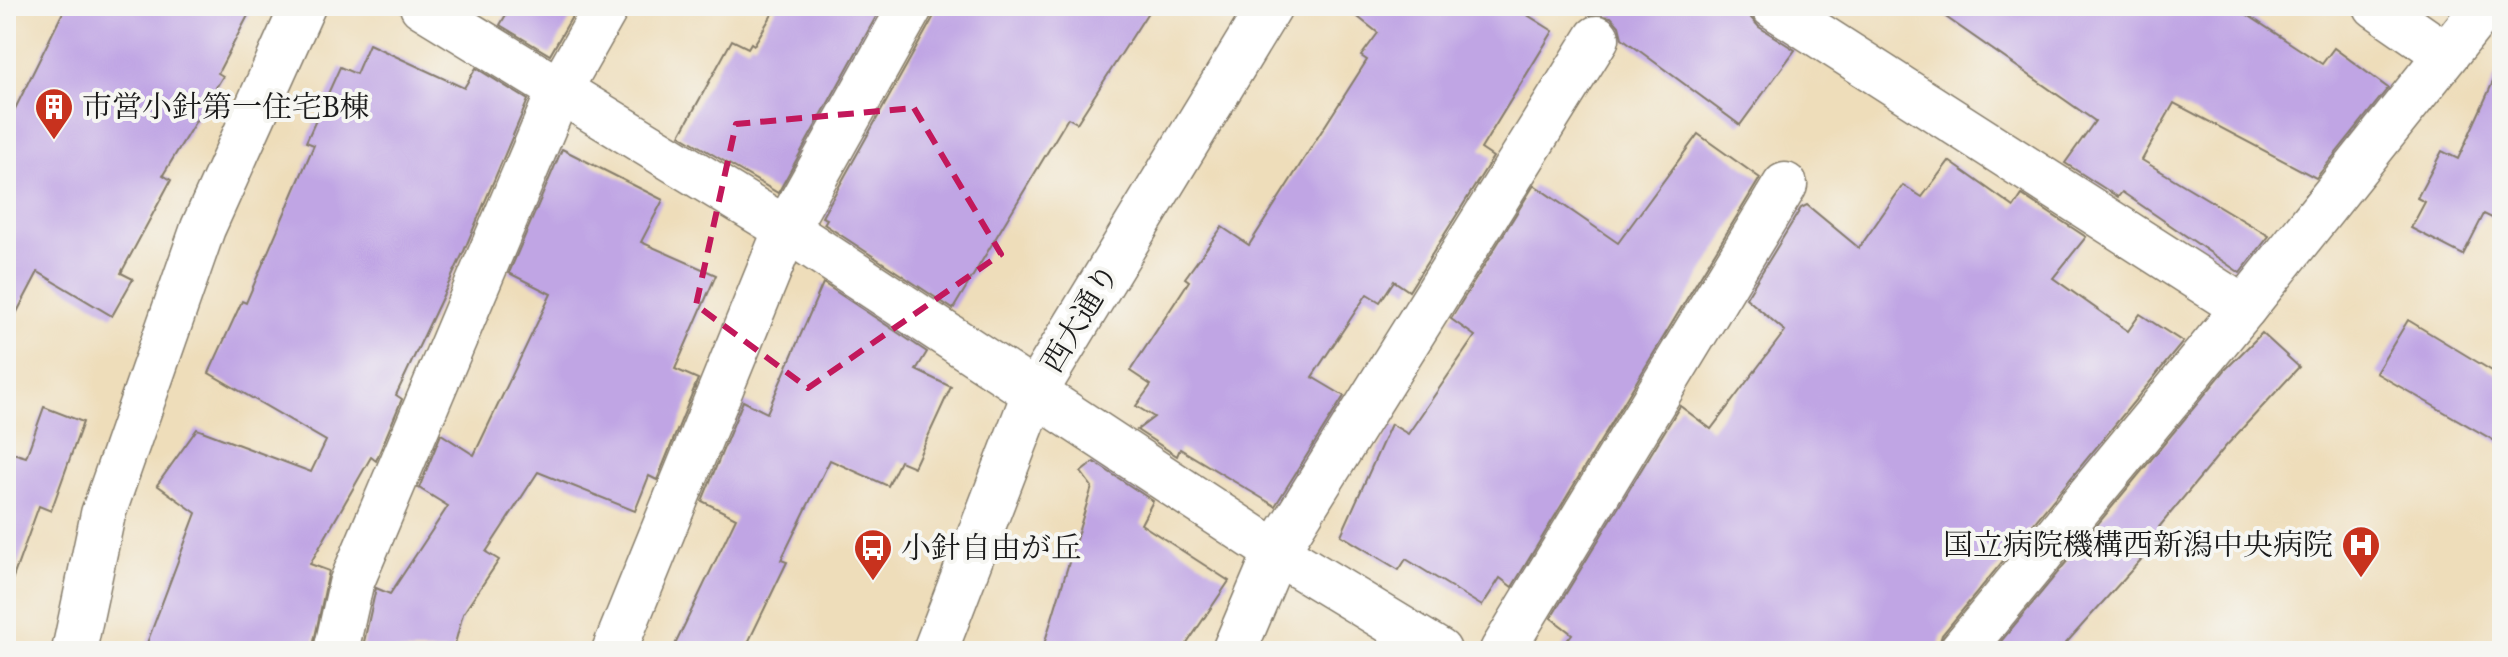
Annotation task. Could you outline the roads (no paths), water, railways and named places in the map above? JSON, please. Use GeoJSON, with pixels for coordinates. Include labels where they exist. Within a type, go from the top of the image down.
{"type":"FeatureCollection","features":[{"type":"Feature","properties":{"kind":"street"},"geometry":{"type":"LineString","coordinates":[[74,651],[103,514],[203,228],[303,6]]}},
{"type":"Feature","properties":{"kind":"street"},"geometry":{"type":"LineString","coordinates":[[422,6],[786,229],[1276,552],[1439,651]]}},
{"type":"Feature","properties":{"kind":"street"},"geometry":{"type":"LineString","coordinates":[[336,651],[351,584],[560,89],[607,6]]}},
{"type":"Feature","properties":{"kind":"street"},"geometry":{"type":"LineString","coordinates":[[614,651],[786,229],[911,6]]}},
{"type":"Feature","properties":{"kind":"street","name":"西大通り"},"geometry":{"type":"LineString","coordinates":[[935,651],[1034,394],[1270,6]]}},
{"type":"Feature","properties":{"kind":"street"},"geometry":{"type":"LineString","coordinates":[[1773,6],[2244,308]]}},
{"type":"Feature","properties":{"kind":"street"},"geometry":{"type":"LineString","coordinates":[[2376,6],[2444,53]]}},
{"type":"Feature","properties":{"kind":"street"},"geometry":{"type":"LineString","coordinates":[[1961,651],[2244,308],[2444,53],[2485,6]]}},
{"type":"Feature","properties":{"kind":"street"},"geometry":{"type":"LineString","coordinates":[[1234,651],[1276,552],[1597,38]]}},
{"type":"Feature","properties":{"kind":"street"},"geometry":{"type":"LineString","coordinates":[[1502,651],[1785,185]]}},
{"type":"Feature","properties":{"kind":"place","name":"市営小針第一住宅B棟"},"geometry":{"type":"Point","coordinates":[54,141]}},
{"type":"Feature","properties":{"kind":"place","name":"国立病院機構西新潟中央病院"},"geometry":{"type":"Point","coordinates":[2361,579]}},
{"type":"Feature","properties":{"kind":"place","name":"小針自由が丘"},"geometry":{"type":"Point","coordinates":[873,582]}}]}
